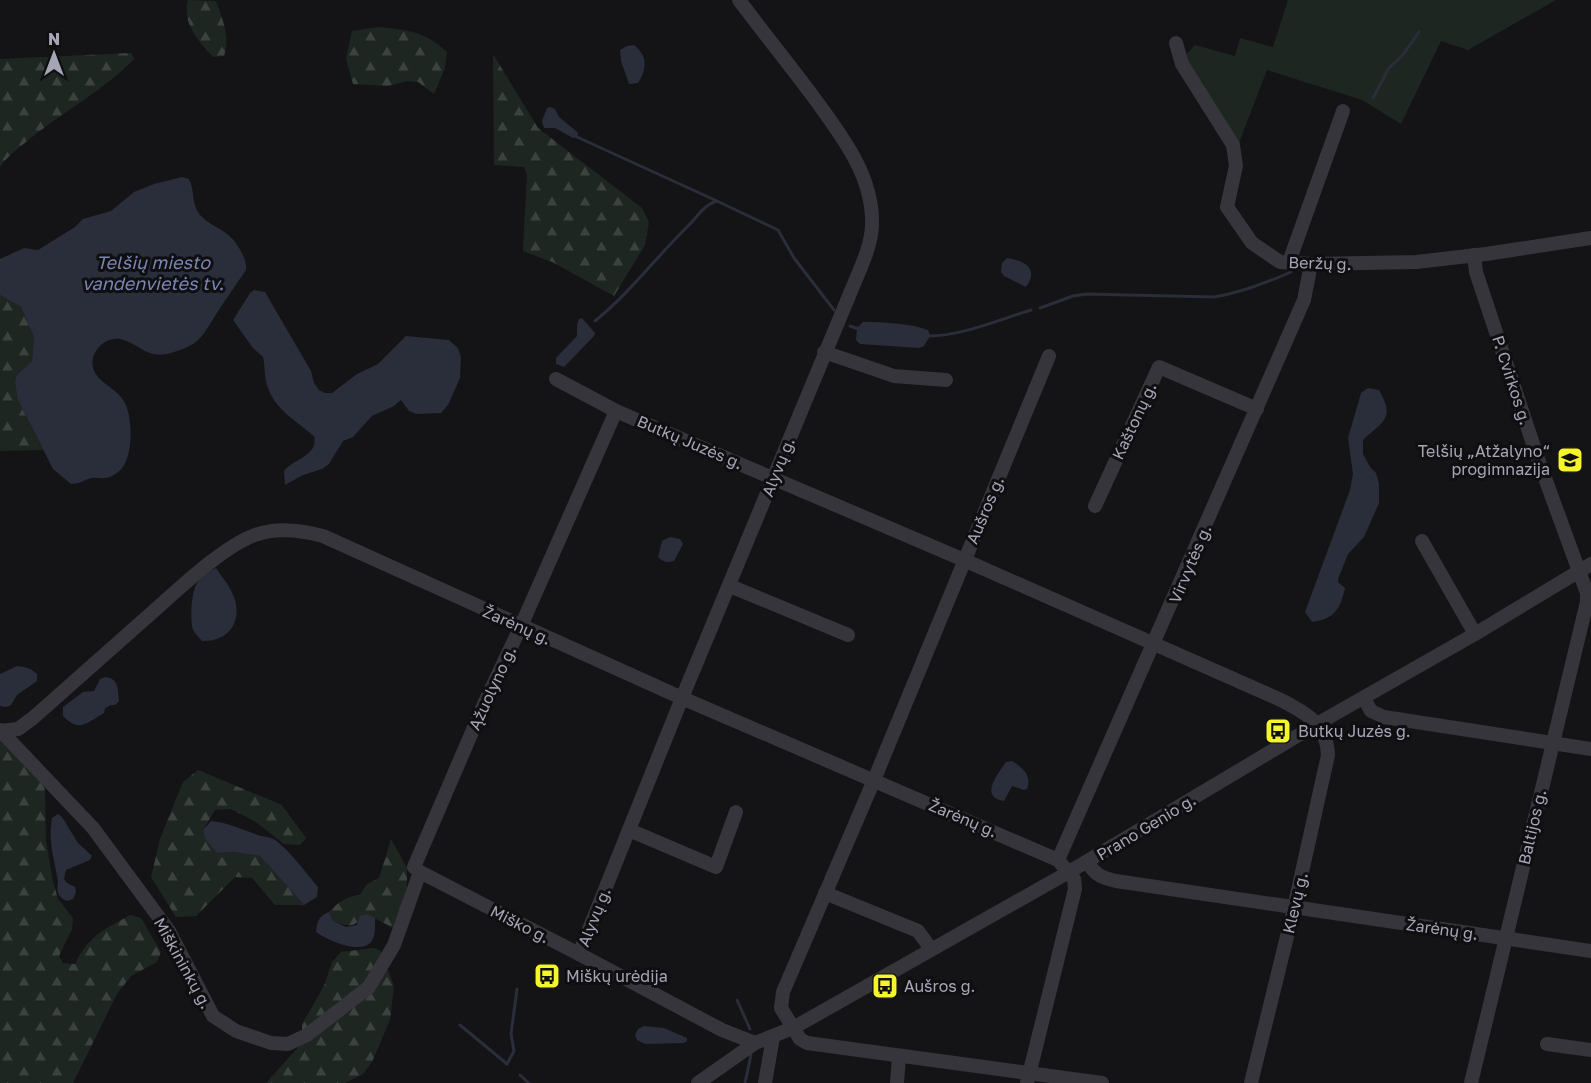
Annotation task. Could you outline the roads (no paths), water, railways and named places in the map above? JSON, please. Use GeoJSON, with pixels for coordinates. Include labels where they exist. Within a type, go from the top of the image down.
{"type":"FeatureCollection","features":[{"type":"Feature","properties":{"kind":"street","name":"Alyvų g."},"geometry":{"type":"LineString","coordinates":[[579,954],[872,234],[867,186],[856,160],[839,133],[739,0]]}},
{"type":"Feature","properties":{"kind":"street","name":"Beržų g."},"geometry":{"type":"LineString","coordinates":[[1176,43],[1182,64],[1233,145],[1236,166],[1227,207],[1252,243],[1280,262],[1311,264],[1416,262],[1591,238]]}},
{"type":"Feature","properties":{"kind":"street"},"geometry":{"type":"LineString","coordinates":[[1289,262],[1343,111]]}},
{"type":"Feature","properties":{"kind":"street","name":"P. Cvirkos g."},"geometry":{"type":"LineString","coordinates":[[1474,255],[1476,272],[1538,459],[1585,567]]}},
{"type":"Feature","properties":{"kind":"street","name":"Virvytės g."},"geometry":{"type":"LineString","coordinates":[[1058,860],[1304,300],[1311,264]]}},
{"type":"Feature","properties":{"kind":"street"},"geometry":{"type":"LineString","coordinates":[[824,352],[894,375],[946,380]]}},
{"type":"Feature","properties":{"kind":"street","name":"Aušros g."},"geometry":{"type":"LineString","coordinates":[[793,1028],[781,1008],[781,1000],[1049,357]]}},
{"type":"Feature","properties":{"kind":"street","name":"Kaštonų g."},"geometry":{"type":"LineString","coordinates":[[1095,506],[1159,368],[1257,409]]}},
{"type":"Feature","properties":{"kind":"street","name":"Butkų Juzės g."},"geometry":{"type":"LineString","coordinates":[[556,379],[616,411],[964,560],[1281,700],[1299,709],[1317,724]]}},
{"type":"Feature","properties":{"kind":"street","name":"Ąžuolyno g."},"geometry":{"type":"LineString","coordinates":[[417,869],[484,704],[521,627],[616,411]]}},
{"type":"Feature","properties":{"kind":"street","name":"Žarėnų g."},"geometry":{"type":"LineString","coordinates":[[1,731],[18,729],[33,718],[187,581],[234,545],[255,535],[282,530],[307,532],[322,536],[682,698],[1058,860],[1069,872]]}},
{"type":"Feature","properties":{"kind":"street"},"geometry":{"type":"LineString","coordinates":[[1422,542],[1475,634]]}},
{"type":"Feature","properties":{"kind":"street","name":"Prano Genio g."},"geometry":{"type":"LineString","coordinates":[[698,1083],[755,1044],[793,1028],[1088,862],[1585,567]]}},
{"type":"Feature","properties":{"kind":"street","name":"Baltijos g."},"geometry":{"type":"LineString","coordinates":[[1471,1083],[1587,602],[1585,567]]}},
{"type":"Feature","properties":{"kind":"street"},"geometry":{"type":"LineString","coordinates":[[730,586],[848,635]]}},
{"type":"Feature","properties":{"kind":"street"},"geometry":{"type":"LineString","coordinates":[[1364,698],[1371,711],[1384,717],[1591,749]]}},
{"type":"Feature","properties":{"kind":"street","name":"Klevų g."},"geometry":{"type":"LineString","coordinates":[[1251,1083],[1294,908],[1328,755],[1327,738],[1317,724]]}},
{"type":"Feature","properties":{"kind":"street","name":"Miškininkų g."},"geometry":{"type":"LineString","coordinates":[[1,731],[57,793],[93,828],[169,932],[213,1016],[236,1031],[270,1044],[288,1044],[307,1035],[369,987],[394,945],[417,869]]}},
{"type":"Feature","properties":{"kind":"street"},"geometry":{"type":"LineString","coordinates":[[629,830],[716,867],[736,812]]}},
{"type":"Feature","properties":{"kind":"street","name":"Žarėnų g."},"geometry":{"type":"LineString","coordinates":[[1088,862],[1094,873],[1104,878],[1591,951]]}},
{"type":"Feature","properties":{"kind":"street","name":"Miško g."},"geometry":{"type":"LineString","coordinates":[[417,869],[722,1030],[755,1044]]}},
{"type":"Feature","properties":{"kind":"street"},"geometry":{"type":"LineString","coordinates":[[1028,1078],[1073,900],[1076,884],[1069,872]]}},
{"type":"Feature","properties":{"kind":"street"},"geometry":{"type":"LineString","coordinates":[[825,893],[918,931],[931,949]]}},
{"type":"Feature","properties":{"kind":"street"},"geometry":{"type":"LineString","coordinates":[[793,1028],[800,1039],[807,1043],[1028,1078],[1102,1083]]}},
{"type":"Feature","properties":{"kind":"street"},"geometry":{"type":"LineString","coordinates":[[765,1083],[773,1037]]}},
{"type":"Feature","properties":{"kind":"street"},"geometry":{"type":"LineString","coordinates":[[1547,1044],[1591,1050]]}},
{"type":"Feature","properties":{"kind":"street"},"geometry":{"type":"LineString","coordinates":[[897,1083],[899,1057]]}},
{"type":"Feature","properties":{"kind":"water"},"geometry":{"type":"Polygon","coordinates":[[[634,45],[639,49],[645,63],[638,83],[629,84],[621,61],[620,50],[634,45]]]}},
{"type":"Feature","properties":{"kind":"water"},"geometry":{"type":"Polygon","coordinates":[[[547,108],[555,109],[559,117],[578,133],[577,137],[573,138],[555,128],[544,128],[542,121],[547,108]]]}},
{"type":"Feature","properties":{"kind":"water","name":"Telšių miesto vandenvietės tv."},"geometry":{"type":"Polygon","coordinates":[[[182,177],[189,179],[197,211],[206,221],[227,234],[237,245],[245,261],[246,270],[204,333],[191,345],[160,355],[116,339],[103,343],[97,350],[93,358],[95,372],[121,397],[128,410],[131,429],[129,450],[123,467],[113,475],[71,484],[53,469],[18,400],[15,381],[17,375],[32,361],[34,337],[21,307],[0,295],[0,259],[24,248],[38,250],[75,227],[83,219],[111,211],[134,192],[182,177]]]}},
{"type":"Feature","properties":{"kind":"water"},"geometry":{"type":"Polygon","coordinates":[[[1007,258],[1028,266],[1031,275],[1026,287],[1004,276],[1001,272],[1002,263],[1007,258]]]}},
{"type":"Feature","properties":{"kind":"water"},"geometry":{"type":"Polygon","coordinates":[[[254,290],[265,292],[311,371],[314,383],[319,390],[325,393],[332,393],[357,374],[378,364],[406,336],[449,340],[458,348],[461,358],[460,378],[448,405],[441,413],[416,414],[409,411],[401,400],[394,406],[372,416],[353,437],[343,441],[329,464],[285,485],[284,471],[309,453],[315,443],[314,436],[286,414],[275,401],[266,382],[263,357],[253,348],[233,320],[254,290]]]}},
{"type":"Feature","properties":{"kind":"water"},"geometry":{"type":"Polygon","coordinates":[[[582,318],[595,333],[594,336],[564,367],[556,364],[556,358],[577,336],[577,325],[579,319],[582,318]]]}},
{"type":"Feature","properties":{"kind":"water"},"geometry":{"type":"Polygon","coordinates":[[[863,322],[913,326],[928,330],[930,336],[924,346],[919,348],[860,344],[856,340],[857,328],[863,322]]]}},
{"type":"Feature","properties":{"kind":"water"},"geometry":{"type":"Polygon","coordinates":[[[1368,388],[1379,390],[1386,408],[1385,419],[1363,440],[1363,454],[1376,473],[1379,484],[1379,503],[1364,537],[1348,554],[1338,579],[1338,582],[1345,588],[1338,608],[1326,619],[1312,622],[1305,612],[1350,490],[1353,474],[1348,438],[1361,393],[1368,388]]]}},
{"type":"Feature","properties":{"kind":"water"},"geometry":{"type":"Polygon","coordinates":[[[670,537],[680,539],[683,544],[674,561],[667,562],[658,557],[662,541],[670,537]]]}},
{"type":"Feature","properties":{"kind":"water"},"geometry":{"type":"Polygon","coordinates":[[[216,568],[232,593],[236,606],[235,622],[226,634],[219,638],[202,641],[192,625],[193,593],[205,574],[216,568]]]}},
{"type":"Feature","properties":{"kind":"water"},"geometry":{"type":"Polygon","coordinates":[[[17,666],[35,672],[37,681],[17,695],[11,705],[0,706],[0,674],[17,666]]]}},
{"type":"Feature","properties":{"kind":"water"},"geometry":{"type":"Polygon","coordinates":[[[106,677],[113,680],[117,686],[119,701],[115,705],[105,708],[104,713],[83,725],[74,724],[63,716],[63,707],[83,692],[94,691],[100,679],[106,677]]]}},
{"type":"Feature","properties":{"kind":"water"},"geometry":{"type":"Polygon","coordinates":[[[1012,761],[1026,772],[1027,789],[1012,786],[1004,801],[997,799],[992,795],[992,785],[1006,762],[1012,761]]]}},
{"type":"Feature","properties":{"kind":"water"},"geometry":{"type":"Polygon","coordinates":[[[58,814],[78,843],[92,856],[90,860],[66,870],[64,879],[75,887],[76,892],[73,899],[67,901],[58,891],[51,843],[52,818],[58,814]]]}},
{"type":"Feature","properties":{"kind":"water"},"geometry":{"type":"Polygon","coordinates":[[[211,821],[271,838],[278,843],[297,861],[318,887],[317,897],[304,905],[260,856],[233,852],[217,853],[206,840],[203,830],[211,821]]]}},
{"type":"Feature","properties":{"kind":"water"},"geometry":{"type":"Polygon","coordinates":[[[329,912],[333,921],[346,927],[357,925],[360,916],[367,914],[375,918],[373,940],[366,946],[351,947],[316,932],[319,919],[329,912]]]}},
{"type":"Feature","properties":{"kind":"water"},"geometry":{"type":"Polygon","coordinates":[[[644,1026],[664,1028],[687,1038],[687,1041],[645,1044],[637,1040],[635,1035],[638,1029],[644,1026]]]}},
{"type":"Feature","properties":{"kind":"waterway"},"geometry":{"type":"LineString","coordinates":[[1373,98],[1389,68],[1402,56],[1419,32]]}},
{"type":"Feature","properties":{"kind":"waterway"},"geometry":{"type":"LineString","coordinates":[[577,137],[717,201]]}},
{"type":"Feature","properties":{"kind":"waterway"},"geometry":{"type":"LineString","coordinates":[[595,321],[632,286],[702,211],[717,201],[778,230],[794,258],[834,310]]}},
{"type":"Feature","properties":{"kind":"waterway"},"geometry":{"type":"LineString","coordinates":[[1040,308],[1073,296],[1087,294],[1214,297],[1253,287],[1291,272]]}},
{"type":"Feature","properties":{"kind":"waterway"},"geometry":{"type":"LineString","coordinates":[[928,336],[967,330],[1031,310]]}},
{"type":"Feature","properties":{"kind":"waterway"},"geometry":{"type":"LineString","coordinates":[[850,326],[859,329]]}},
{"type":"Feature","properties":{"kind":"waterway"},"geometry":{"type":"LineString","coordinates":[[460,1025],[507,1064],[514,1051],[511,1034],[517,989]]}},
{"type":"Feature","properties":{"kind":"waterway"},"geometry":{"type":"LineString","coordinates":[[737,1000],[750,1029]]}},
{"type":"Feature","properties":{"kind":"waterway"},"geometry":{"type":"LineString","coordinates":[[745,1083],[751,1055]]}},
{"type":"Feature","properties":{"kind":"waterway"},"geometry":{"type":"LineString","coordinates":[[520,1075],[529,1083]]}},
{"type":"Feature","properties":{"kind":"place","name":"Telšių „Atžalyno“ progimnazija"},"geometry":{"type":"Point","coordinates":[1570,460]}},
{"type":"Feature","properties":{"kind":"place","name":"Butkų Juzės g."},"geometry":{"type":"Point","coordinates":[1278,731]}},
{"type":"Feature","properties":{"kind":"place","name":"Miškų urėdija"},"geometry":{"type":"Point","coordinates":[547,976]}},
{"type":"Feature","properties":{"kind":"place","name":"Aušros g."},"geometry":{"type":"Point","coordinates":[885,986]}}]}
